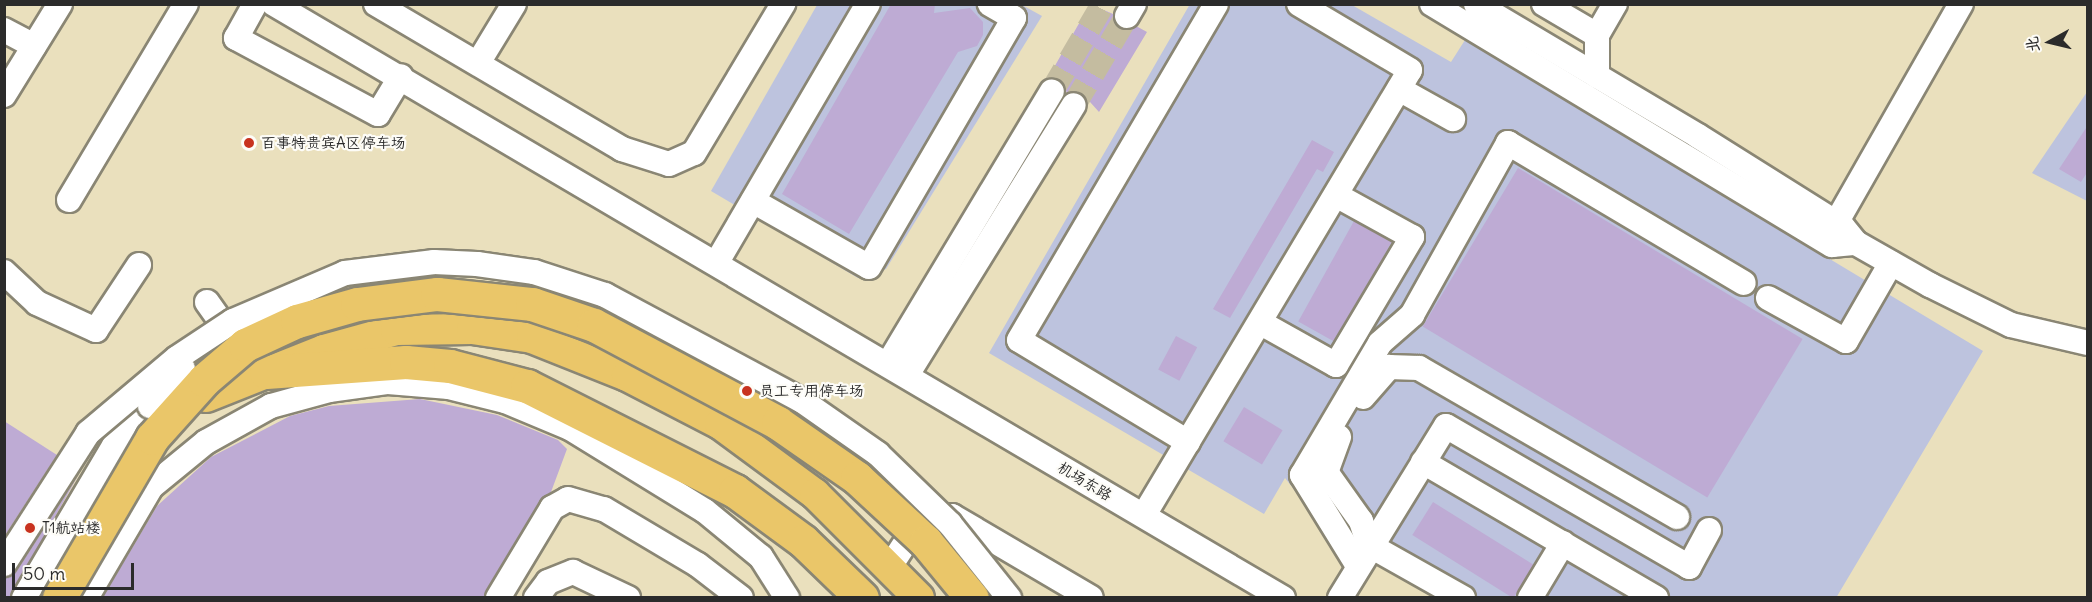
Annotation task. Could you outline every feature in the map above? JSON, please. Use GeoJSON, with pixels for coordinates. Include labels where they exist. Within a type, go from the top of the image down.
{"type":"FeatureCollection","features":[{"type":"Feature","properties":{"kind":"highway"},"geometry":{"type":"LineString","coordinates":[[60,597],[152,438],[204,380],[235,333],[417,295],[475,295],[532,304],[594,325],[778,423],[857,478],[926,542],[972,597]]}},
{"type":"Feature","properties":{"kind":"highway"},"geometry":{"type":"LineString","coordinates":[[266,372],[406,362],[450,366],[527,386],[735,490],[803,541],[862,597]]}},
{"type":"Feature","properties":{"kind":"main road"},"geometry":{"type":"LineString","coordinates":[[206,397],[266,372],[396,330],[472,329],[532,338],[627,376],[720,424],[815,494],[891,565],[919,597]]}},
{"type":"Feature","properties":{"kind":"street"},"geometry":{"type":"LineString","coordinates":[[7,86],[60,4]]}},
{"type":"Feature","properties":{"kind":"street"},"geometry":{"type":"LineString","coordinates":[[69,200],[186,4]]}},
{"type":"Feature","properties":{"kind":"street"},"geometry":{"type":"LineString","coordinates":[[255,4],[236,38],[378,114],[401,76]]}},
{"type":"Feature","properties":{"kind":"street","name":"机场东路"},"geometry":{"type":"LineString","coordinates":[[274,4],[401,76],[1283,597]]}},
{"type":"Feature","properties":{"kind":"street"},"geometry":{"type":"LineString","coordinates":[[376,4],[622,149],[669,164],[694,153],[783,4]]}},
{"type":"Feature","properties":{"kind":"street"},"geometry":{"type":"LineString","coordinates":[[478,63],[513,4]]}},
{"type":"Feature","properties":{"kind":"street"},"geometry":{"type":"LineString","coordinates":[[717,262],[868,4]]}},
{"type":"Feature","properties":{"kind":"street"},"geometry":{"type":"LineString","coordinates":[[753,201],[869,267],[1014,18],[990,4]]}},
{"type":"Feature","properties":{"kind":"street"},"geometry":{"type":"LineString","coordinates":[[1188,442],[1019,340],[1216,4]]}},
{"type":"Feature","properties":{"kind":"street"},"geometry":{"type":"LineString","coordinates":[[1144,515],[1261,323],[1410,70],[1299,4]]}},
{"type":"Feature","properties":{"kind":"street"},"geometry":{"type":"LineString","coordinates":[[1432,4],[1891,263],[2011,325],[2088,343]]}},
{"type":"Feature","properties":{"kind":"street"},"geometry":{"type":"LineString","coordinates":[[1476,4],[1597,76],[1842,235]]}},
{"type":"Feature","properties":{"kind":"street"},"geometry":{"type":"LineString","coordinates":[[1544,4],[1597,35]]}},
{"type":"Feature","properties":{"kind":"street"},"geometry":{"type":"LineString","coordinates":[[1597,76],[1597,35],[1615,4]]}},
{"type":"Feature","properties":{"kind":"street"},"geometry":{"type":"LineString","coordinates":[[1842,235],[1961,4]]}},
{"type":"Feature","properties":{"kind":"street"},"geometry":{"type":"LineString","coordinates":[[4,30],[34,46]]}},
{"type":"Feature","properties":{"kind":"street"},"geometry":{"type":"LineString","coordinates":[[1399,89],[1453,119]]}},
{"type":"Feature","properties":{"kind":"street"},"geometry":{"type":"LineString","coordinates":[[897,370],[1052,91]]}},
{"type":"Feature","properties":{"kind":"street"},"geometry":{"type":"LineString","coordinates":[[897,370],[1074,105]]}},
{"type":"Feature","properties":{"kind":"street"},"geometry":{"type":"LineString","coordinates":[[1463,597],[1363,555],[1302,475],[1380,343],[1412,315],[1508,143],[1744,283]]}},
{"type":"Feature","properties":{"kind":"street"},"geometry":{"type":"LineString","coordinates":[[1261,323],[1336,365],[1412,237],[1336,195]]}},
{"type":"Feature","properties":{"kind":"street"},"geometry":{"type":"LineString","coordinates":[[4,564],[88,433],[177,358],[235,333],[345,273],[434,262],[534,272],[605,295],[801,400],[878,454],[951,524],[1009,597]]}},
{"type":"Feature","properties":{"kind":"street"},"geometry":{"type":"LineString","coordinates":[[1768,298],[1846,341],[1891,263]]}},
{"type":"Feature","properties":{"kind":"street"},"geometry":{"type":"LineString","coordinates":[[4,272],[37,303],[96,330],[139,265]]}},
{"type":"Feature","properties":{"kind":"street"},"geometry":{"type":"LineString","coordinates":[[207,302],[266,372]]}},
{"type":"Feature","properties":{"kind":"street"},"geometry":{"type":"LineString","coordinates":[[206,397],[235,333]]}},
{"type":"Feature","properties":{"kind":"street"},"geometry":{"type":"LineString","coordinates":[[24,597],[109,454],[150,406],[196,371],[235,333]]}},
{"type":"Feature","properties":{"kind":"street"},"geometry":{"type":"LineString","coordinates":[[1363,555],[1351,506],[1326,472],[1328,456],[1376,377],[1404,363],[1677,517]]}},
{"type":"Feature","properties":{"kind":"street"},"geometry":{"type":"LineString","coordinates":[[86,597],[151,487],[206,442],[271,406],[329,390],[388,382],[449,387],[505,401],[570,428],[705,511],[761,557],[787,597]]}},
{"type":"Feature","properties":{"kind":"street"},"geometry":{"type":"LineString","coordinates":[[1340,597],[1363,555],[1446,426],[1689,567],[1709,531]]}},
{"type":"Feature","properties":{"kind":"street"},"geometry":{"type":"LineString","coordinates":[[1423,462],[1656,597]]}},
{"type":"Feature","properties":{"kind":"street"},"geometry":{"type":"LineString","coordinates":[[498,597],[552,508],[568,500],[604,509],[698,565],[735,594]]}},
{"type":"Feature","properties":{"kind":"street"},"geometry":{"type":"LineString","coordinates":[[891,565],[912,519],[952,516],[1091,597]]}},
{"type":"Feature","properties":{"kind":"street"},"geometry":{"type":"LineString","coordinates":[[1530,597],[1563,543]]}},
{"type":"Feature","properties":{"kind":"street"},"geometry":{"type":"LineString","coordinates":[[536,597],[558,575],[573,572],[628,597]]}},
{"type":"Feature","properties":{"kind":"shaded area"},"geometry":{"type":"Polygon","coordinates":[[[1190,4],[1352,5],[1451,62],[1465,40],[1983,351],[1836,598],[1437,597],[1338,545],[1285,478],[1264,514],[989,353],[1190,4]]]}},
{"type":"Feature","properties":{"kind":"shaded area"},"geometry":{"type":"Polygon","coordinates":[[[817,5],[1022,5],[1042,16],[886,269],[858,278],[711,191],[817,5]]]}},
{"type":"Feature","properties":{"kind":"shaded area"},"geometry":{"type":"Polygon","coordinates":[[[2087,92],[2087,201],[2032,173],[2087,92]]]}},
{"type":"Feature","properties":{"kind":"building"},"geometry":{"type":"Polygon","coordinates":[[[891,4],[935,4],[934,13],[970,8],[983,22],[983,35],[977,46],[958,52],[849,234],[782,194],[891,4]]]}},
{"type":"Feature","properties":{"kind":"building"},"geometry":{"type":"Polygon","coordinates":[[[1090,4],[1113,14],[1120,29],[1136,26],[1147,32],[1099,112],[1082,93],[1067,93],[1060,79],[1048,78],[1090,4]]]}},
{"type":"Feature","properties":{"kind":"building"},"geometry":{"type":"Polygon","coordinates":[[[2088,125],[2088,171],[2081,182],[2059,169],[2088,125]]]}},
{"type":"Feature","properties":{"kind":"building"},"geometry":{"type":"Polygon","coordinates":[[[1312,140],[1334,152],[1323,172],[1317,169],[1230,318],[1213,309],[1312,140]]]}},
{"type":"Feature","properties":{"kind":"building"},"geometry":{"type":"Polygon","coordinates":[[[1518,168],[1803,339],[1707,498],[1423,327],[1518,168]]]}},
{"type":"Feature","properties":{"kind":"building"},"geometry":{"type":"Polygon","coordinates":[[[1354,221],[1392,242],[1336,342],[1298,322],[1354,221]]]}},
{"type":"Feature","properties":{"kind":"building"},"geometry":{"type":"Polygon","coordinates":[[[1176,336],[1197,347],[1179,381],[1158,370],[1176,336]]]}},
{"type":"Feature","properties":{"kind":"building"},"geometry":{"type":"Polygon","coordinates":[[[420,399],[497,415],[558,440],[567,449],[551,492],[540,501],[484,597],[103,597],[157,506],[211,457],[290,416],[329,406],[420,399]]]}},
{"type":"Feature","properties":{"kind":"building"},"geometry":{"type":"Polygon","coordinates":[[[1244,407],[1283,430],[1262,464],[1223,441],[1244,407]]]}},
{"type":"Feature","properties":{"kind":"building"},"geometry":{"type":"Polygon","coordinates":[[[4,421],[57,455],[4,537],[4,421]]]}},
{"type":"Feature","properties":{"kind":"building"},"geometry":{"type":"Polygon","coordinates":[[[79,474],[10,597],[4,597],[4,578],[16,572],[79,474]]]}},
{"type":"Feature","properties":{"kind":"building"},"geometry":{"type":"Polygon","coordinates":[[[1433,502],[1534,565],[1513,598],[1412,535],[1433,502]]]}},
{"type":"Feature","properties":{"kind":"tunnel"},"geometry":{"type":"LineString","coordinates":[[1052,91],[1103,4]]}},
{"type":"Feature","properties":{"kind":"tunnel"},"geometry":{"type":"LineString","coordinates":[[1074,105],[1127,16]]}},
{"type":"Feature","properties":{"kind":"place","name":"百事特贵宾A区停车场"},"geometry":{"type":"Point","coordinates":[249,143]}},
{"type":"Feature","properties":{"kind":"place","name":"员工专用停车场"},"geometry":{"type":"Point","coordinates":[747,391]}},
{"type":"Feature","properties":{"kind":"place","name":"T1航站楼"},"geometry":{"type":"Point","coordinates":[30,528]}}]}
